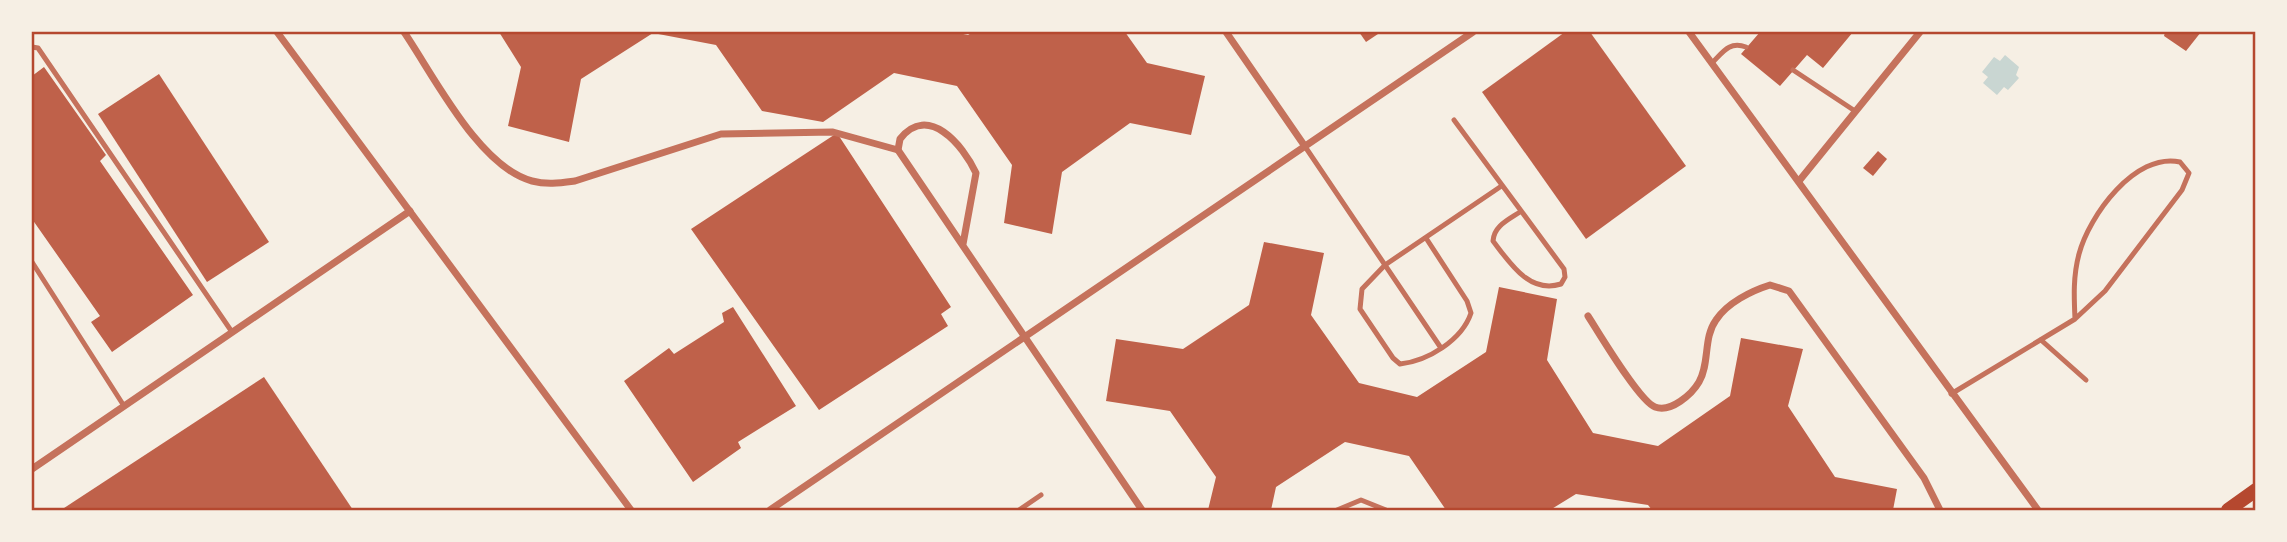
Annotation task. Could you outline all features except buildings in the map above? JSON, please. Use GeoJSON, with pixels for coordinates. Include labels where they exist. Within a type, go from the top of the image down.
{"type":"FeatureCollection","features":[{"type":"Feature","properties":{"kind":"main road"},"geometry":{"type":"LineString","coordinates":[[2228,510],[2256,490]]}},
{"type":"Feature","properties":{"kind":"street"},"geometry":{"type":"LineString","coordinates":[[277,32],[632,510]]}},
{"type":"Feature","properties":{"kind":"street"},"geometry":{"type":"LineString","coordinates":[[404,32],[482,149],[505,168],[530,181],[552,184],[575,181],[721,134],[833,132],[898,150],[1142,510]]}},
{"type":"Feature","properties":{"kind":"street"},"geometry":{"type":"LineString","coordinates":[[1226,32],[1304,145]]}},
{"type":"Feature","properties":{"kind":"street"},"geometry":{"type":"LineString","coordinates":[[770,510],[1473,32]]}},
{"type":"Feature","properties":{"kind":"street"},"geometry":{"type":"LineString","coordinates":[[1689,32],[2038,510]]}},
{"type":"Feature","properties":{"kind":"street"},"geometry":{"type":"LineString","coordinates":[[1799,181],[1920,32]]}},
{"type":"Feature","properties":{"kind":"street"},"geometry":{"type":"LineString","coordinates":[[898,150],[900,139],[909,130],[919,125],[932,126],[947,133],[973,168],[976,178],[963,244]]}},
{"type":"Feature","properties":{"kind":"street"},"geometry":{"type":"LineString","coordinates":[[32,469],[410,211]]}},
{"type":"Feature","properties":{"kind":"street"},"geometry":{"type":"LineString","coordinates":[[1588,316],[1639,392],[1655,407],[1664,408],[1689,394],[1699,383],[1705,370],[1708,336],[1715,321],[1726,308],[1770,285],[1788,290],[1924,478],[1940,510]]}},
{"type":"Feature","properties":{"kind":"lane"},"geometry":{"type":"LineString","coordinates":[[1712,63],[1729,46],[1746,47]]}},
{"type":"Feature","properties":{"kind":"lane"},"geometry":{"type":"LineString","coordinates":[[32,47],[38,48],[232,332]]}},
{"type":"Feature","properties":{"kind":"lane"},"geometry":{"type":"LineString","coordinates":[[1793,70],[1855,111]]}},
{"type":"Feature","properties":{"kind":"lane"},"geometry":{"type":"LineString","coordinates":[[1454,120],[1500,187],[1520,212],[1564,269],[1560,284],[1550,287],[1524,279],[1493,241],[1493,232],[1520,212]]}},
{"type":"Feature","properties":{"kind":"lane"},"geometry":{"type":"LineString","coordinates":[[1304,145],[1441,348]]}},
{"type":"Feature","properties":{"kind":"lane"},"geometry":{"type":"LineString","coordinates":[[1951,394],[2075,319],[2105,291],[2182,190],[2189,173],[2180,162],[2162,161],[2133,174],[2114,192],[2094,222],[2080,252],[2074,281],[2075,319]]}},
{"type":"Feature","properties":{"kind":"lane"},"geometry":{"type":"LineString","coordinates":[[1426,238],[1467,301],[1471,313],[1460,335],[1441,348],[1411,362],[1400,363],[1393,358],[1360,309],[1359,298],[1368,280],[1385,265],[1500,187]]}},
{"type":"Feature","properties":{"kind":"lane"},"geometry":{"type":"LineString","coordinates":[[32,262],[124,406]]}},
{"type":"Feature","properties":{"kind":"lane"},"geometry":{"type":"LineString","coordinates":[[2041,340],[2087,380]]}},
{"type":"Feature","properties":{"kind":"lane"},"geometry":{"type":"LineString","coordinates":[[1019,510],[1041,495]]}},
{"type":"Feature","properties":{"kind":"lane"},"geometry":{"type":"LineString","coordinates":[[1336,510],[1361,500],[1386,510]]}},
{"type":"Feature","properties":{"kind":"shaded area"},"geometry":{"type":"Polygon","coordinates":[[[2005,55],[2019,67],[2016,75],[2019,78],[2008,90],[2004,87],[1997,95],[1983,83],[1988,77],[1982,72],[1994,57],[2000,61],[2005,55]]]}}]}
